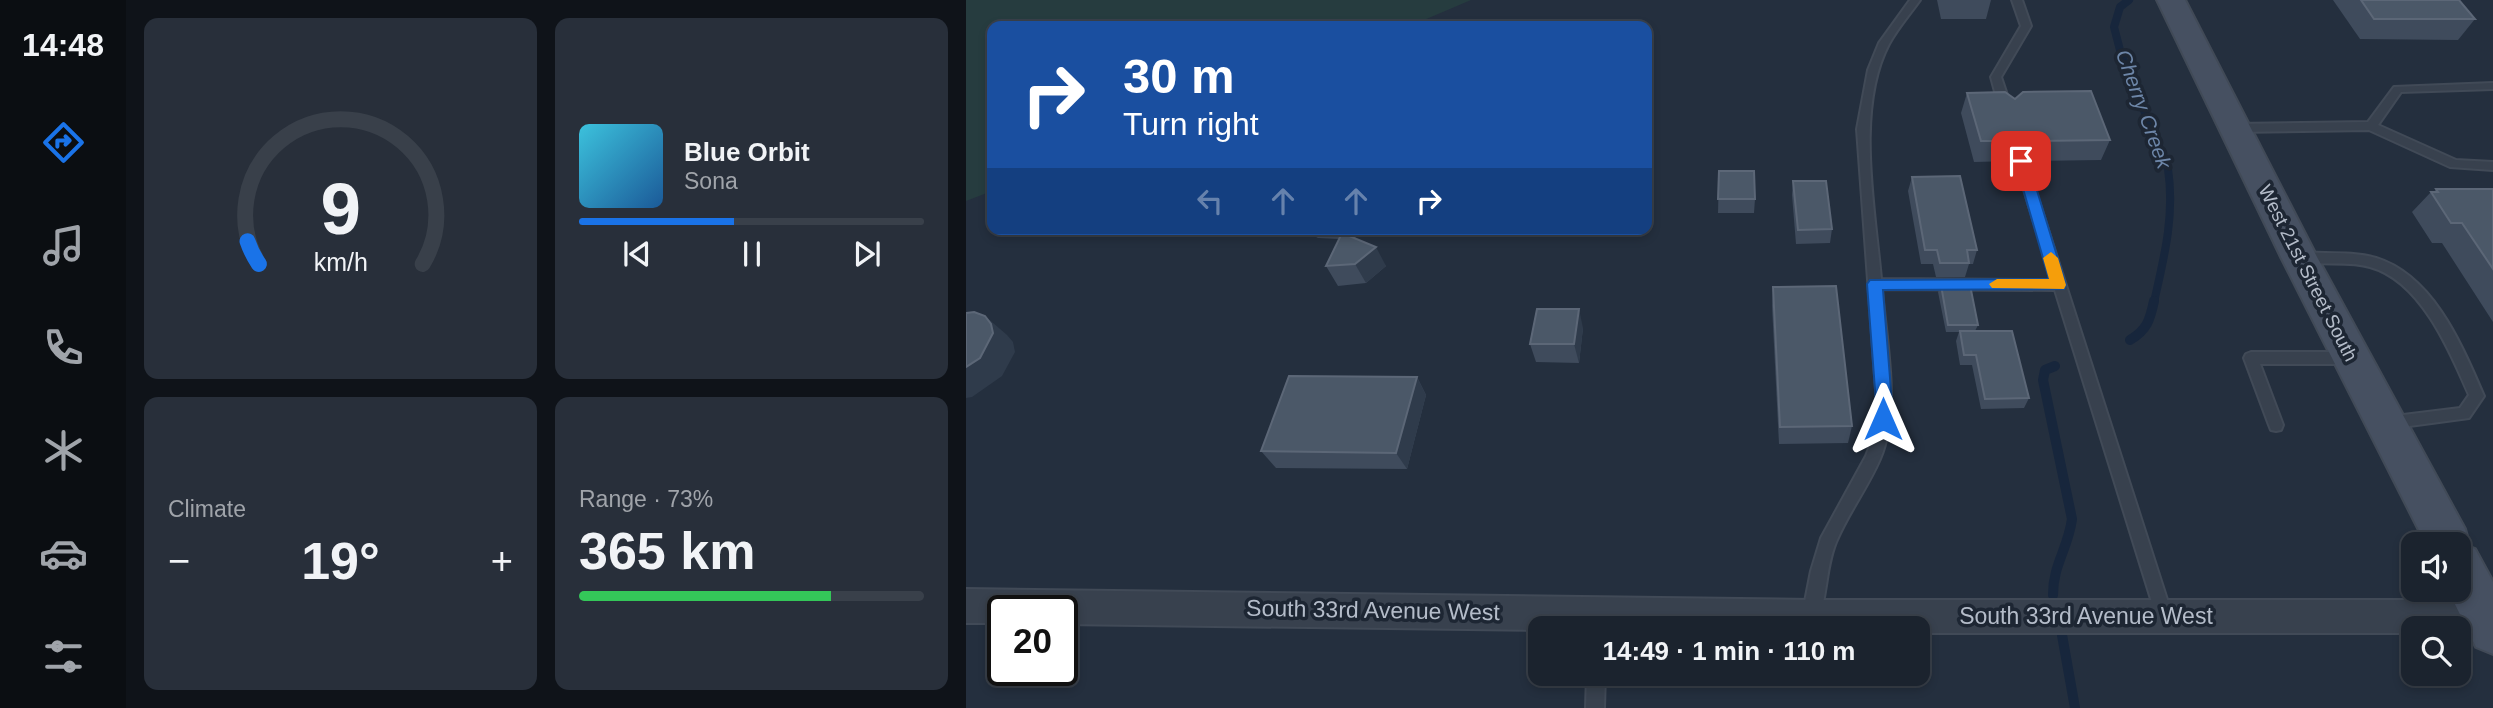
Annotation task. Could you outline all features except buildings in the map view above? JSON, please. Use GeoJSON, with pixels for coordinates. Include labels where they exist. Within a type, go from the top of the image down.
{"type":"FeatureCollection","features":[{"type":"Feature","properties":{"kind":"main road","name":"West 21st Street South"},"geometry":{"type":"LineString","coordinates":[[2171,0],[2299,257],[2443,532]]}},
{"type":"Feature","properties":{"kind":"main road"},"geometry":{"type":"LineString","coordinates":[[2471,586],[2491,622]]}},
{"type":"Feature","properties":{"kind":"street","name":"South 33rd Avenue West"},"geometry":{"type":"LineString","coordinates":[[966,606],[1528,618]]}},
{"type":"Feature","properties":{"kind":"street","name":"South 33rd Avenue West"},"geometry":{"type":"LineString","coordinates":[[1930,616],[2164,615],[2491,622]]}},
{"type":"Feature","properties":{"kind":"lane"},"geometry":{"type":"LineString","coordinates":[[1811,616],[1819,571],[1829,538],[1873,458],[1881,435],[1884,403],[1863,129],[1873,70],[1884,43],[1914,0]]}},
{"type":"Feature","properties":{"kind":"lane"},"geometry":{"type":"LineString","coordinates":[[2007,113],[1996,77],[2026,26],[2017,0]]}},
{"type":"Feature","properties":{"kind":"lane"},"geometry":{"type":"LineString","coordinates":[[2371,126],[2398,89],[2493,86]]}},
{"type":"Feature","properties":{"kind":"lane"},"geometry":{"type":"LineString","coordinates":[[2234,128],[2371,126],[2454,164],[2493,166]]}},
{"type":"Feature","properties":{"kind":"lane"},"geometry":{"type":"LineString","coordinates":[[2021,161],[2164,615]]}},
{"type":"Feature","properties":{"kind":"lane"},"geometry":{"type":"LineString","coordinates":[[2299,257],[2373,262],[2395,270],[2416,288],[2460,357],[2477,396],[2464,414],[2386,423]]}},
{"type":"Feature","properties":{"kind":"lane"},"geometry":{"type":"LineString","coordinates":[[1875,284],[2059,285]]}},
{"type":"Feature","properties":{"kind":"lane"},"geometry":{"type":"LineString","coordinates":[[2276,425],[2252,358],[2353,358]]}},
{"type":"Feature","properties":{"kind":"lane"},"geometry":{"type":"LineString","coordinates":[[1595,708],[1596,686]]}},
{"type":"Feature","properties":{"kind":"green space"},"geometry":{"type":"Polygon","coordinates":[[[966,0],[1471,0],[1422,21],[987,21],[987,193],[966,201],[966,0]]]}},
{"type":"Feature","properties":{"kind":"waterway","name":"Cherry Creek"},"geometry":{"type":"LineString","coordinates":[[2129,0],[2120,7],[2114,27],[2121,54],[2168,169],[2170,186],[2167,236],[2154,302]]}},
{"type":"Feature","properties":{"kind":"waterway","name":"Cherry Creek"},"geometry":{"type":"LineString","coordinates":[[2130,340],[2147,324],[2154,301]]}},
{"type":"Feature","properties":{"kind":"waterway","name":"Cherry Creek"},"geometry":{"type":"LineString","coordinates":[[2053,595],[2055,574],[2072,519],[2043,380],[2045,370],[2055,366]]}},
{"type":"Feature","properties":{"kind":"waterway","name":"Cherry Creek"},"geometry":{"type":"LineString","coordinates":[[2062,635],[2075,708]]}},
{"type":"Feature","properties":{"kind":"slow traffic"},"geometry":{"type":"LineString","coordinates":[[1997,284],[2059,285],[2051,258]]}},
{"type":"Feature","properties":{"kind":"route"},"geometry":{"type":"LineString","coordinates":[[1883,419],[1875,284],[2059,285],[2021,161]]}}]}
